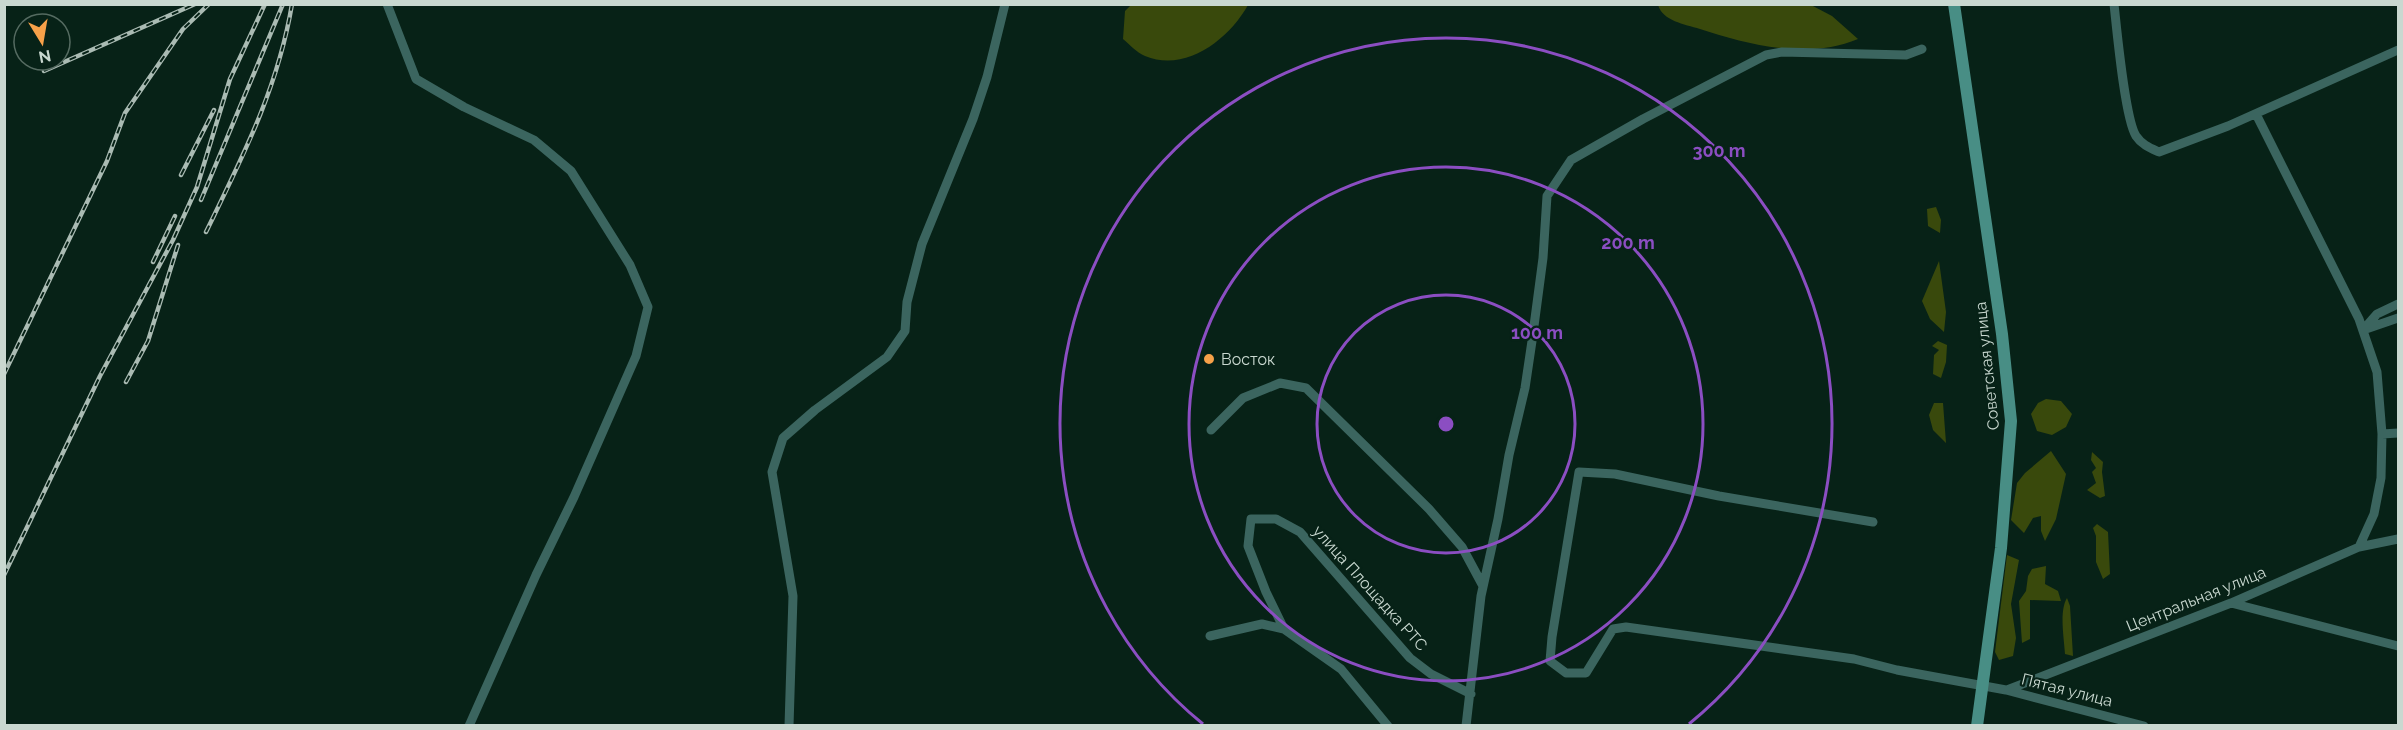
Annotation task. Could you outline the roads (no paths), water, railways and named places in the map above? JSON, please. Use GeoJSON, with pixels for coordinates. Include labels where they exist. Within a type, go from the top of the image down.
{"type":"FeatureCollection","features":[{"type":"Feature","properties":{"kind":"main road","name":"Советская улица"},"geometry":{"type":"LineString","coordinates":[[1954,4],[2002,334],[2011,421],[2001,548],[1977,726]]}},
{"type":"Feature","properties":{"kind":"street"},"geometry":{"type":"LineString","coordinates":[[387,4],[416,79],[464,107],[534,140],[571,171],[630,265],[648,307],[631,367],[469,726]]}},
{"type":"Feature","properties":{"kind":"street"},"geometry":{"type":"LineString","coordinates":[[789,726],[793,596],[772,472],[783,438],[816,410],[887,357],[905,331],[907,302],[922,243],[973,119],[987,76],[1005,4]]}},
{"type":"Feature","properties":{"kind":"street"},"geometry":{"type":"LineString","coordinates":[[2114,4],[2128,110],[2136,136],[2148,147],[2159,152],[2256,114],[2398,50]]}},
{"type":"Feature","properties":{"kind":"street"},"geometry":{"type":"LineString","coordinates":[[1466,726],[1483,586],[1509,454],[1525,387],[1542,258],[1547,196],[1571,160],[1643,119],[1766,55],[1782,52],[1906,55],[1922,49]]}},
{"type":"Feature","properties":{"kind":"street"},"geometry":{"type":"LineString","coordinates":[[2256,114],[2363,330],[2377,372],[2382,434],[2381,478],[2374,514],[2359,547]]}},
{"type":"Feature","properties":{"kind":"street"},"geometry":{"type":"LineString","coordinates":[[2363,330],[2377,314],[2398,304]]}},
{"type":"Feature","properties":{"kind":"street"},"geometry":{"type":"LineString","coordinates":[[2363,330],[2398,318]]}},
{"type":"Feature","properties":{"kind":"street"},"geometry":{"type":"LineString","coordinates":[[1210,430],[1243,398],[1280,383],[1306,388],[1429,508],[1462,547],[1483,586]]}},
{"type":"Feature","properties":{"kind":"street"},"geometry":{"type":"LineString","coordinates":[[2382,434],[2398,433]]}},
{"type":"Feature","properties":{"kind":"street","name":"Пятая улица"},"geometry":{"type":"LineString","coordinates":[[1873,522],[1728,497],[1615,474],[1579,472],[1550,661],[1566,673],[1586,673],[1613,628],[1626,627],[1854,659],[1897,670],[2006,690],[2144,726]]}},
{"type":"Feature","properties":{"kind":"street","name":"улица Площадка РТС"},"geometry":{"type":"LineString","coordinates":[[1284,629],[1248,546],[1251,519],[1276,519],[1300,532],[1410,658],[1431,674],[1471,694]]}},
{"type":"Feature","properties":{"kind":"street","name":"Центральная улица"},"geometry":{"type":"LineString","coordinates":[[2006,690],[2231,603],[2359,547],[2398,539]]}},
{"type":"Feature","properties":{"kind":"street"},"geometry":{"type":"LineString","coordinates":[[2231,603],[2398,646]]}},
{"type":"Feature","properties":{"kind":"street","name":"улица Площадка РТС"},"geometry":{"type":"LineString","coordinates":[[1210,636],[1262,624],[1284,629],[1341,669],[1388,726]]}},
{"type":"Feature","properties":{"kind":"railway"},"geometry":{"type":"LineString","coordinates":[[72,59],[195,4]]}},
{"type":"Feature","properties":{"kind":"railway"},"geometry":{"type":"LineString","coordinates":[[4,374],[107,161],[125,113],[183,29],[209,4]]}},
{"type":"Feature","properties":{"kind":"railway"},"geometry":{"type":"LineString","coordinates":[[4,575],[100,376],[173,240],[197,187],[230,79],[265,4]]}},
{"type":"Feature","properties":{"kind":"railway"},"geometry":{"type":"LineString","coordinates":[[201,200],[283,4]]}},
{"type":"Feature","properties":{"kind":"railway"},"geometry":{"type":"LineString","coordinates":[[206,232],[258,121],[278,64],[292,4]]}},
{"type":"Feature","properties":{"kind":"railway"},"geometry":{"type":"LineString","coordinates":[[181,175],[214,110]]}},
{"type":"Feature","properties":{"kind":"railway"},"geometry":{"type":"LineString","coordinates":[[153,262],[175,216]]}},
{"type":"Feature","properties":{"kind":"railway"},"geometry":{"type":"LineString","coordinates":[[126,382],[148,341],[178,245]]}},
{"type":"Feature","properties":{"kind":"place","name":"Восток"},"geometry":{"type":"Point","coordinates":[1209,359]}}]}
